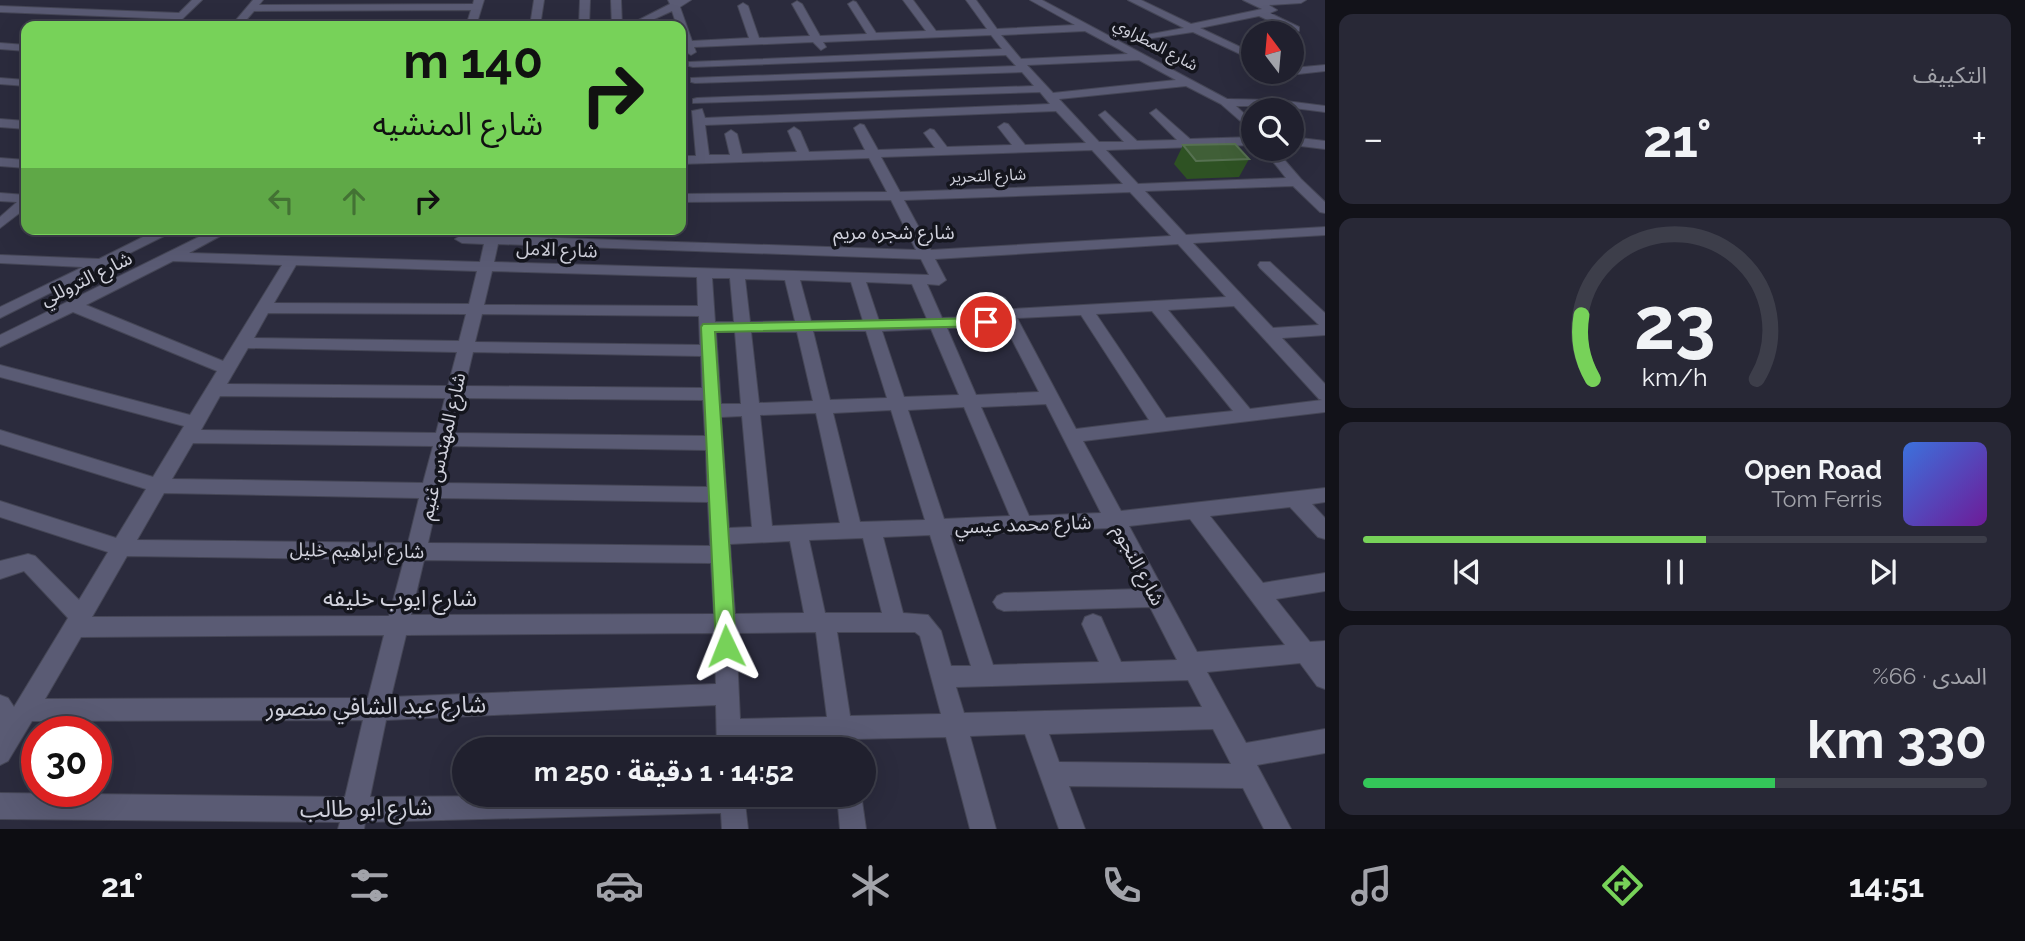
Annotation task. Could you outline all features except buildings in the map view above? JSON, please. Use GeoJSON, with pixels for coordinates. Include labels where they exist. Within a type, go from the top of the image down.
{"type":"FeatureCollection","features":[{"type":"Feature","properties":{"kind":"street"},"geometry":{"type":"LineString","coordinates":[[176,21],[197,0]]}},
{"type":"Feature","properties":{"kind":"street"},"geometry":{"type":"LineString","coordinates":[[536,21],[539,0]]}},
{"type":"Feature","properties":{"kind":"street"},"geometry":{"type":"LineString","coordinates":[[584,21],[586,0]]}},
{"type":"Feature","properties":{"kind":"street"},"geometry":{"type":"LineString","coordinates":[[616,0],[617,21]]}},
{"type":"Feature","properties":{"kind":"street"},"geometry":{"type":"LineString","coordinates":[[641,21],[673,3],[686,0]]}},
{"type":"Feature","properties":{"kind":"street"},"geometry":{"type":"LineString","coordinates":[[908,0],[933,34]]}},
{"type":"Feature","properties":{"kind":"street"},"geometry":{"type":"LineString","coordinates":[[971,0],[1017,61],[1325,395]]}},
{"type":"Feature","properties":{"kind":"street","name":"شارع المطراوي"},"geometry":{"type":"LineString","coordinates":[[1035,0],[1190,82],[1225,102],[1241,117]]}},
{"type":"Feature","properties":{"kind":"street"},"geometry":{"type":"LineString","coordinates":[[1133,0],[1241,51]]}},
{"type":"Feature","properties":{"kind":"street"},"geometry":{"type":"LineString","coordinates":[[1248,0],[1282,21]]}},
{"type":"Feature","properties":{"kind":"street"},"geometry":{"type":"LineString","coordinates":[[1150,37],[1301,0]]}},
{"type":"Feature","properties":{"kind":"street"},"geometry":{"type":"LineString","coordinates":[[673,3],[678,21]]}},
{"type":"Feature","properties":{"kind":"street"},"geometry":{"type":"LineString","coordinates":[[240,21],[254,4],[477,4],[472,21]]}},
{"type":"Feature","properties":{"kind":"street"},"geometry":{"type":"LineString","coordinates":[[797,4],[926,254]]}},
{"type":"Feature","properties":{"kind":"street"},"geometry":{"type":"LineString","coordinates":[[853,4],[873,36]]}},
{"type":"Feature","properties":{"kind":"street"},"geometry":{"type":"LineString","coordinates":[[743,6],[755,41]]}},
{"type":"Feature","properties":{"kind":"street"},"geometry":{"type":"LineString","coordinates":[[0,9],[181,16]]}},
{"type":"Feature","properties":{"kind":"street"},"geometry":{"type":"LineString","coordinates":[[101,21],[111,14]]}},
{"type":"Feature","properties":{"kind":"street"},"geometry":{"type":"LineString","coordinates":[[688,53],[755,41],[1088,28]]}},
{"type":"Feature","properties":{"kind":"street"},"geometry":{"type":"LineString","coordinates":[[0,46],[21,48]]}},
{"type":"Feature","properties":{"kind":"street"},"geometry":{"type":"LineString","coordinates":[[688,53],[827,59],[905,56],[1017,61],[1143,57]]}},
{"type":"Feature","properties":{"kind":"street"},"geometry":{"type":"LineString","coordinates":[[688,53],[695,83],[703,160]]}},
{"type":"Feature","properties":{"kind":"street"},"geometry":{"type":"LineString","coordinates":[[905,56],[945,111]]}},
{"type":"Feature","properties":{"kind":"street"},"geometry":{"type":"LineString","coordinates":[[686,85],[917,72],[1017,61]]}},
{"type":"Feature","properties":{"kind":"street"},"geometry":{"type":"LineString","coordinates":[[1304,71],[1325,68]]}},
{"type":"Feature","properties":{"kind":"street"},"geometry":{"type":"LineString","coordinates":[[0,81],[21,83]]}},
{"type":"Feature","properties":{"kind":"street"},"geometry":{"type":"LineString","coordinates":[[686,116],[699,119],[857,121],[1190,82]]}},
{"type":"Feature","properties":{"kind":"street"},"geometry":{"type":"LineString","coordinates":[[697,101],[932,93],[1051,97]]}},
{"type":"Feature","properties":{"kind":"street"},"geometry":{"type":"LineString","coordinates":[[748,99],[753,119]]}},
{"type":"Feature","properties":{"kind":"street"},"geometry":{"type":"LineString","coordinates":[[1225,102],[1278,103],[1325,109]]}},
{"type":"Feature","properties":{"kind":"street"},"geometry":{"type":"LineString","coordinates":[[1156,113],[1187,143]]}},
{"type":"Feature","properties":{"kind":"street"},"geometry":{"type":"LineString","coordinates":[[1105,115],[1134,145]]}},
{"type":"Feature","properties":{"kind":"street"},"geometry":{"type":"LineString","coordinates":[[0,123],[21,125]]}},
{"type":"Feature","properties":{"kind":"street"},"geometry":{"type":"LineString","coordinates":[[1004,127],[1022,149]]}},
{"type":"Feature","properties":{"kind":"street"},"geometry":{"type":"LineString","coordinates":[[794,131],[805,157]]}},
{"type":"Feature","properties":{"kind":"street"},"geometry":{"type":"LineString","coordinates":[[930,133],[944,152]]}},
{"type":"Feature","properties":{"kind":"street"},"geometry":{"type":"LineString","coordinates":[[731,134],[737,159]]}},
{"type":"Feature","properties":{"kind":"street"},"geometry":{"type":"LineString","coordinates":[[686,160],[1241,141]]}},
{"type":"Feature","properties":{"kind":"street"},"geometry":{"type":"LineString","coordinates":[[1304,142],[1325,145]]}},
{"type":"Feature","properties":{"kind":"street"},"geometry":{"type":"LineString","coordinates":[[1279,161],[1296,182],[1325,209]]}},
{"type":"Feature","properties":{"kind":"street"},"geometry":{"type":"LineString","coordinates":[[0,162],[21,164]]}},
{"type":"Feature","properties":{"kind":"street","name":"شارع التحرير"},"geometry":{"type":"LineString","coordinates":[[686,198],[895,196],[1296,182]]}},
{"type":"Feature","properties":{"kind":"street"},"geometry":{"type":"LineString","coordinates":[[0,197],[21,199]]}},
{"type":"Feature","properties":{"kind":"street"},"geometry":{"type":"LineString","coordinates":[[2,221],[21,204]]}},
{"type":"Feature","properties":{"kind":"street"},"geometry":{"type":"LineString","coordinates":[[2,221],[21,221]]}},
{"type":"Feature","properties":{"kind":"street","name":"شارع شجره مريم"},"geometry":{"type":"LineString","coordinates":[[515,235],[926,254],[1325,231]]}},
{"type":"Feature","properties":{"kind":"street","name":"شارع التروللي"},"geometry":{"type":"LineString","coordinates":[[0,313],[159,235]]}},
{"type":"Feature","properties":{"kind":"street","name":"شارع التروللي"},"geometry":{"type":"LineString","coordinates":[[0,342],[215,235]]}},
{"type":"Feature","properties":{"kind":"street","name":"شارع شجره مريم"},"geometry":{"type":"LineString","coordinates":[[462,239],[487,235]]}},
{"type":"Feature","properties":{"kind":"street","name":"شارع المهندس غنيم"},"geometry":{"type":"LineString","coordinates":[[353,819],[377,709],[493,235]]}},
{"type":"Feature","properties":{"kind":"street","name":"شارع الامل"},"geometry":{"type":"LineString","coordinates":[[174,257],[939,280],[926,254]]}},
{"type":"Feature","properties":{"kind":"street"},"geometry":{"type":"LineString","coordinates":[[0,259],[104,263]]}},
{"type":"Feature","properties":{"kind":"street"},"geometry":{"type":"LineString","coordinates":[[0,753],[291,261]]}},
{"type":"Feature","properties":{"kind":"street"},"geometry":{"type":"LineString","coordinates":[[1265,265],[1325,322]]}},
{"type":"Feature","properties":{"kind":"street"},"geometry":{"type":"LineString","coordinates":[[704,273],[725,623],[728,737]]}},
{"type":"Feature","properties":{"kind":"street"},"geometry":{"type":"LineString","coordinates":[[737,274],[763,534]]}},
{"type":"Feature","properties":{"kind":"street"},"geometry":{"type":"LineString","coordinates":[[792,276],[823,407],[895,622]]}},
{"type":"Feature","properties":{"kind":"street"},"geometry":{"type":"LineString","coordinates":[[857,278],[985,675]]}},
{"type":"Feature","properties":{"kind":"street"},"geometry":{"type":"LineString","coordinates":[[918,280],[1023,524]]}},
{"type":"Feature","properties":{"kind":"street"},"geometry":{"type":"LineString","coordinates":[[263,309],[474,309],[707,319],[742,327],[804,327],[937,325],[1005,312],[1238,301]]}},
{"type":"Feature","properties":{"kind":"street"},"geometry":{"type":"LineString","coordinates":[[73,306],[227,369]]}},
{"type":"Feature","properties":{"kind":"street"},"geometry":{"type":"LineString","coordinates":[[1156,306],[1246,415]]}},
{"type":"Feature","properties":{"kind":"street"},"geometry":{"type":"LineString","coordinates":[[1086,310],[1161,425]]}},
{"type":"Feature","properties":{"kind":"street","name":"شارع النجوم"},"geometry":{"type":"LineString","coordinates":[[1005,312],[1278,829]]}},
{"type":"Feature","properties":{"kind":"street"},"geometry":{"type":"LineString","coordinates":[[1269,334],[1325,330]]}},
{"type":"Feature","properties":{"kind":"street"},"geometry":{"type":"LineString","coordinates":[[242,344],[709,351]]}},
{"type":"Feature","properties":{"kind":"street"},"geometry":{"type":"LineString","coordinates":[[0,372],[191,429],[443,439],[714,443]]}},
{"type":"Feature","properties":{"kind":"street"},"geometry":{"type":"LineString","coordinates":[[215,390],[454,392],[712,403],[751,410],[1051,398]]}},
{"type":"Feature","properties":{"kind":"street"},"geometry":{"type":"LineString","coordinates":[[1071,436],[1325,406]]}},
{"type":"Feature","properties":{"kind":"street"},"geometry":{"type":"LineString","coordinates":[[0,437],[158,486],[717,495]]}},
{"type":"Feature","properties":{"kind":"street","name":"شارع محمد عيسي"},"geometry":{"type":"LineString","coordinates":[[720,546],[763,534],[1115,520],[1325,495]]}},
{"type":"Feature","properties":{"kind":"street"},"geometry":{"type":"LineString","coordinates":[[1295,499],[1325,531]]}},
{"type":"Feature","properties":{"kind":"street","name":"شارع ابراهيم خليل"},"geometry":{"type":"LineString","coordinates":[[0,509],[121,548],[416,551],[720,546]]}},
{"type":"Feature","properties":{"kind":"street"},"geometry":{"type":"LineString","coordinates":[[1195,511],[1259,593],[1316,653],[1325,679]]}},
{"type":"Feature","properties":{"kind":"street"},"geometry":{"type":"LineString","coordinates":[[798,533],[820,622],[842,737]]}},
{"type":"Feature","properties":{"kind":"street"},"geometry":{"type":"LineString","coordinates":[[0,570],[13,564],[28,562],[78,621]]}},
{"type":"Feature","properties":{"kind":"street"},"geometry":{"type":"LineString","coordinates":[[1259,593],[1325,582]]}},
{"type":"Feature","properties":{"kind":"street"},"geometry":{"type":"LineString","coordinates":[[1004,602],[1156,598]]}},
{"type":"Feature","properties":{"kind":"street","name":"شارع ايوب خليفه"},"geometry":{"type":"LineString","coordinates":[[78,621],[399,625],[920,622],[930,631],[942,677]]}},
{"type":"Feature","properties":{"kind":"street"},"geometry":{"type":"LineString","coordinates":[[1093,624],[1114,672]]}},
{"type":"Feature","properties":{"kind":"street"},"geometry":{"type":"LineString","coordinates":[[983,829],[942,677],[1114,672],[1316,653]]}},
{"type":"Feature","properties":{"kind":"street","name":"شارع عبد الشافي منصور"},"geometry":{"type":"LineString","coordinates":[[20,719],[377,709],[727,694]]}},
{"type":"Feature","properties":{"kind":"street"},"geometry":{"type":"LineString","coordinates":[[0,706],[20,719]]}},
{"type":"Feature","properties":{"kind":"street"},"geometry":{"type":"LineString","coordinates":[[851,737],[955,725],[1220,718]]}},
{"type":"Feature","properties":{"kind":"street"},"geometry":{"type":"LineString","coordinates":[[1033,723],[1072,829]]}},
{"type":"Feature","properties":{"kind":"street"},"geometry":{"type":"LineString","coordinates":[[1052,774],[1245,766],[1325,741]]}},
{"type":"Feature","properties":{"kind":"street","name":"شارع ابو طالب"},"geometry":{"type":"LineString","coordinates":[[0,806],[353,819],[560,807]]}},
{"type":"Feature","properties":{"kind":"street"},"geometry":{"type":"LineString","coordinates":[[733,807],[735,829]]}},
{"type":"Feature","properties":{"kind":"street"},"geometry":{"type":"LineString","coordinates":[[850,807],[853,829]]}},
{"type":"Feature","properties":{"kind":"route"},"geometry":{"type":"LineString","coordinates":[[726,646],[708,327],[937,325],[986,322]]}}]}
